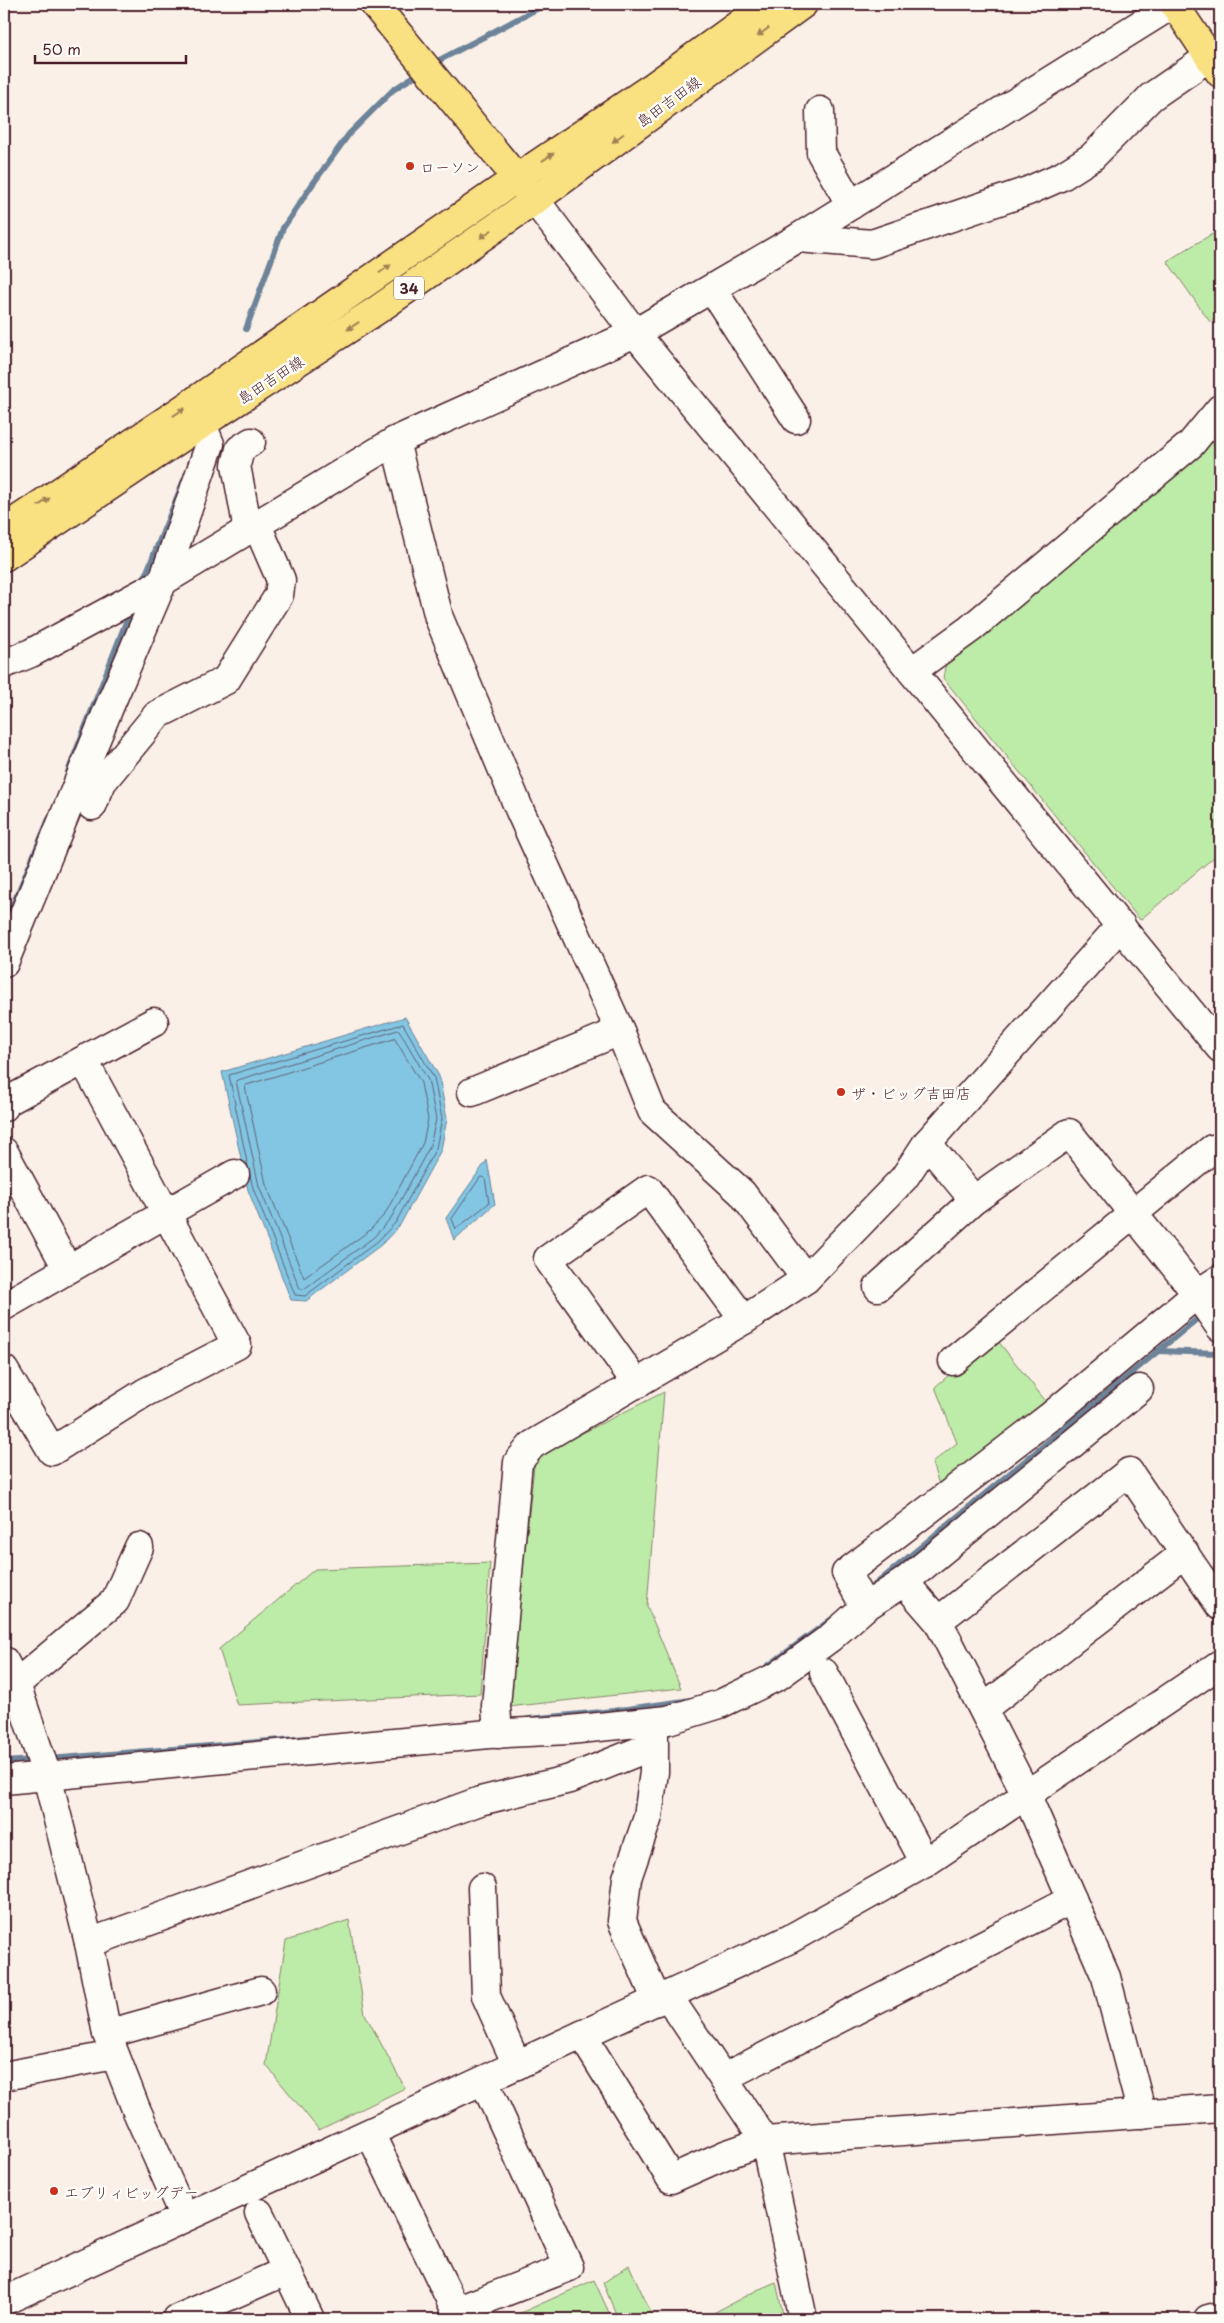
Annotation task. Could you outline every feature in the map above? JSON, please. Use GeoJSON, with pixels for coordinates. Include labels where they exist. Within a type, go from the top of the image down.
{"type":"FeatureCollection","features":[{"type":"Feature","properties":{"kind":"main road"},"geometry":{"type":"LineString","coordinates":[[374,4],[535,200]]}},
{"type":"Feature","properties":{"kind":"main road","name":"島田吉田線"},"geometry":{"type":"LineString","coordinates":[[4,529],[190,405],[516,178],[655,85],[768,4]]}},
{"type":"Feature","properties":{"kind":"main road","name":"島田吉田線"},"geometry":{"type":"LineString","coordinates":[[4,557],[202,424],[377,310],[535,200],[803,4]]}},
{"type":"Feature","properties":{"kind":"main road"},"geometry":{"type":"LineString","coordinates":[[1174,4],[1215,65]]}},
{"type":"Feature","properties":{"kind":"street"},"geometry":{"type":"LineString","coordinates":[[4,664],[32,653],[121,605],[395,441],[635,333],[798,238],[1174,4]]}},
{"type":"Feature","properties":{"kind":"street"},"geometry":{"type":"LineString","coordinates":[[798,238],[872,244],[1028,192],[1062,176],[1092,157],[1151,97],[1215,65]]}},
{"type":"Feature","properties":{"kind":"street"},"geometry":{"type":"LineString","coordinates":[[820,111],[821,153],[851,205]]}},
{"type":"Feature","properties":{"kind":"street"},"geometry":{"type":"LineString","coordinates":[[535,200],[635,333],[1220,1048]]}},
{"type":"Feature","properties":{"kind":"street"},"geometry":{"type":"LineString","coordinates":[[712,289],[796,419]]}},
{"type":"Feature","properties":{"kind":"street"},"geometry":{"type":"LineString","coordinates":[[912,671],[970,629],[1191,444],[1220,409]]}},
{"type":"Feature","properties":{"kind":"street"},"geometry":{"type":"LineString","coordinates":[[4,964],[110,705],[210,444],[202,424]]}},
{"type":"Feature","properties":{"kind":"street"},"geometry":{"type":"LineString","coordinates":[[395,441],[439,618],[520,810],[620,1032],[652,1111],[742,1193],[806,1279]]}},
{"type":"Feature","properties":{"kind":"street"},"geometry":{"type":"LineString","coordinates":[[92,806],[102,782],[157,716],[226,680],[279,595],[281,580],[253,527],[236,465],[240,449],[251,442]]}},
{"type":"Feature","properties":{"kind":"street"},"geometry":{"type":"LineString","coordinates":[[498,1723],[518,1462],[532,1445],[744,1320],[806,1279],[904,1178],[927,1143],[1121,925]]}},
{"type":"Feature","properties":{"kind":"street"},"geometry":{"type":"LineString","coordinates":[[4,1107],[6,1102],[154,1022]]}},
{"type":"Feature","properties":{"kind":"street"},"geometry":{"type":"LineString","coordinates":[[472,1092],[620,1032]]}},
{"type":"Feature","properties":{"kind":"street"},"geometry":{"type":"LineString","coordinates":[[4,1370],[52,1451],[144,1393],[237,1345],[84,1061]]}},
{"type":"Feature","properties":{"kind":"street"},"geometry":{"type":"LineString","coordinates":[[878,1287],[974,1200],[1069,1134],[1199,1297],[1218,1324]]}},
{"type":"Feature","properties":{"kind":"street"},"geometry":{"type":"LineString","coordinates":[[927,1143],[974,1200]]}},
{"type":"Feature","properties":{"kind":"street"},"geometry":{"type":"LineString","coordinates":[[953,1361],[1212,1149]]}},
{"type":"Feature","properties":{"kind":"street"},"geometry":{"type":"LineString","coordinates":[[4,1152],[67,1268]]}},
{"type":"Feature","properties":{"kind":"street"},"geometry":{"type":"LineString","coordinates":[[4,1306],[67,1268],[235,1174]]}},
{"type":"Feature","properties":{"kind":"street"},"geometry":{"type":"LineString","coordinates":[[638,1384],[548,1259],[648,1189],[744,1320]]}},
{"type":"Feature","properties":{"kind":"street"},"geometry":{"type":"LineString","coordinates":[[861,1599],[846,1573],[1052,1415],[1220,1279]]}},
{"type":"Feature","properties":{"kind":"street"},"geometry":{"type":"LineString","coordinates":[[4,1780],[498,1723],[569,1730],[668,1720],[720,1704],[778,1676],[830,1638],[861,1599],[904,1582],[1138,1389]]}},
{"type":"Feature","properties":{"kind":"street"},"geometry":{"type":"LineString","coordinates":[[938,1621],[1129,1472],[1220,1606]]}},
{"type":"Feature","properties":{"kind":"street"},"geometry":{"type":"LineString","coordinates":[[16,1684],[115,1601],[139,1547]]}},
{"type":"Feature","properties":{"kind":"street"},"geometry":{"type":"LineString","coordinates":[[984,1708],[1185,1553]]}},
{"type":"Feature","properties":{"kind":"street"},"geometry":{"type":"LineString","coordinates":[[904,1582],[938,1621],[984,1708],[1027,1796],[1106,1977],[1142,2114]]}},
{"type":"Feature","properties":{"kind":"street"},"geometry":{"type":"LineString","coordinates":[[4,1660],[16,1684],[46,1775],[89,1943],[110,2044],[184,2217]]}},
{"type":"Feature","properties":{"kind":"street"},"geometry":{"type":"LineString","coordinates":[[4,2301],[790,1939],[925,1864],[1220,1664]]}},
{"type":"Feature","properties":{"kind":"street"},"geometry":{"type":"LineString","coordinates":[[824,1673],[925,1864]]}},
{"type":"Feature","properties":{"kind":"street"},"geometry":{"type":"LineString","coordinates":[[654,1721],[654,1772],[648,1817],[627,1878],[622,1921],[663,1998],[723,2078],[765,2141],[802,2319]]}},
{"type":"Feature","properties":{"kind":"street"},"geometry":{"type":"LineString","coordinates":[[89,1943],[480,1801],[570,1779],[642,1750]]}},
{"type":"Feature","properties":{"kind":"street"},"geometry":{"type":"LineString","coordinates":[[482,1888],[486,1996],[517,2066]]}},
{"type":"Feature","properties":{"kind":"street"},"geometry":{"type":"LineString","coordinates":[[723,2078],[1072,1899]]}},
{"type":"Feature","properties":{"kind":"street"},"geometry":{"type":"LineString","coordinates":[[4,2076],[110,2044],[261,1992]]}},
{"type":"Feature","properties":{"kind":"street"},"geometry":{"type":"LineString","coordinates":[[582,2035],[671,2179],[725,2155],[765,2141],[1220,2108]]}},
{"type":"Feature","properties":{"kind":"street"},"geometry":{"type":"LineString","coordinates":[[370,2133],[456,2311],[569,2267],[484,2081]]}},
{"type":"Feature","properties":{"kind":"street"},"geometry":{"type":"LineString","coordinates":[[259,2213],[310,2319]]}},
{"type":"Feature","properties":{"kind":"street"},"geometry":{"type":"LineString","coordinates":[[177,2319],[286,2271]]}},
{"type":"Feature","properties":{"kind":"street"},"geometry":{"type":"LineString","coordinates":[[1208,2319],[1220,2316]]}},
{"type":"Feature","properties":{"kind":"green space"},"geometry":{"type":"Polygon","coordinates":[[[1212,234],[1220,244],[1220,316],[1210,322],[1167,261],[1212,234]]]}},
{"type":"Feature","properties":{"kind":"green space"},"geometry":{"type":"Polygon","coordinates":[[[1220,431],[1220,852],[1140,920],[943,678],[946,662],[1204,452],[1220,431]]]}},
{"type":"Feature","properties":{"kind":"green space"},"geometry":{"type":"Polygon","coordinates":[[[994,1336],[1048,1404],[941,1491],[932,1463],[957,1443],[935,1387],[994,1336]]]}},
{"type":"Feature","properties":{"kind":"green space"},"geometry":{"type":"Polygon","coordinates":[[[664,1392],[647,1606],[681,1688],[508,1707],[535,1457],[664,1392]]]}},
{"type":"Feature","properties":{"kind":"green space"},"geometry":{"type":"Polygon","coordinates":[[[490,1563],[480,1694],[237,1705],[219,1649],[315,1569],[490,1563]]]}},
{"type":"Feature","properties":{"kind":"green space"},"geometry":{"type":"Polygon","coordinates":[[[349,1920],[365,2014],[405,2088],[319,2130],[266,2065],[286,1941],[349,1920]]]}},
{"type":"Feature","properties":{"kind":"green space"},"geometry":{"type":"Polygon","coordinates":[[[629,2265],[654,2319],[618,2319],[603,2283],[629,2265]]]}},
{"type":"Feature","properties":{"kind":"green space"},"geometry":{"type":"Polygon","coordinates":[[[594,2280],[612,2319],[507,2319],[594,2280]]]}},
{"type":"Feature","properties":{"kind":"green space"},"geometry":{"type":"Polygon","coordinates":[[[776,2282],[784,2319],[702,2319],[757,2290],[776,2282]]]}},
{"type":"Feature","properties":{"kind":"water"},"geometry":{"type":"Polygon","coordinates":[[[405,1017],[439,1076],[447,1119],[441,1150],[400,1225],[381,1245],[306,1301],[291,1300],[248,1190],[222,1072],[405,1017]]]}},
{"type":"Feature","properties":{"kind":"water"},"geometry":{"type":"Polygon","coordinates":[[[487,1160],[495,1204],[454,1240],[446,1218],[487,1160]]]}},
{"type":"Feature","properties":{"kind":"waterway"},"geometry":{"type":"LineString","coordinates":[[432,64],[546,4]]}},
{"type":"Feature","properties":{"kind":"waterway"},"geometry":{"type":"LineString","coordinates":[[246,329],[283,228],[312,185],[349,134],[393,90],[422,71]]}},
{"type":"Feature","properties":{"kind":"waterway"},"geometry":{"type":"LineString","coordinates":[[142,584],[184,480]]}},
{"type":"Feature","properties":{"kind":"waterway"},"geometry":{"type":"LineString","coordinates":[[68,772],[131,609]]}},
{"type":"Feature","properties":{"kind":"waterway"},"geometry":{"type":"LineString","coordinates":[[4,926],[49,819]]}},
{"type":"Feature","properties":{"kind":"waterway"},"geometry":{"type":"LineString","coordinates":[[871,1588],[1203,1314]]}},
{"type":"Feature","properties":{"kind":"waterway"},"geometry":{"type":"LineString","coordinates":[[1157,1351],[1220,1353]]}},
{"type":"Feature","properties":{"kind":"waterway"},"geometry":{"type":"LineString","coordinates":[[764,1669],[832,1619]]}},
{"type":"Feature","properties":{"kind":"waterway"},"geometry":{"type":"LineString","coordinates":[[529,1719],[613,1711],[691,1700]]}},
{"type":"Feature","properties":{"kind":"waterway"},"geometry":{"type":"LineString","coordinates":[[49,1759],[308,1738]]}},
{"type":"Feature","properties":{"kind":"waterway"},"geometry":{"type":"LineString","coordinates":[[4,1762],[34,1760]]}},
{"type":"Feature","properties":{"kind":"place","name":"ローソン"},"geometry":{"type":"Point","coordinates":[410,166]}},
{"type":"Feature","properties":{"kind":"place","name":"ザ・ビッグ吉田店"},"geometry":{"type":"Point","coordinates":[841,1092]}},
{"type":"Feature","properties":{"kind":"place","name":"エブリィビッグデー"},"geometry":{"type":"Point","coordinates":[54,2191]}}]}
